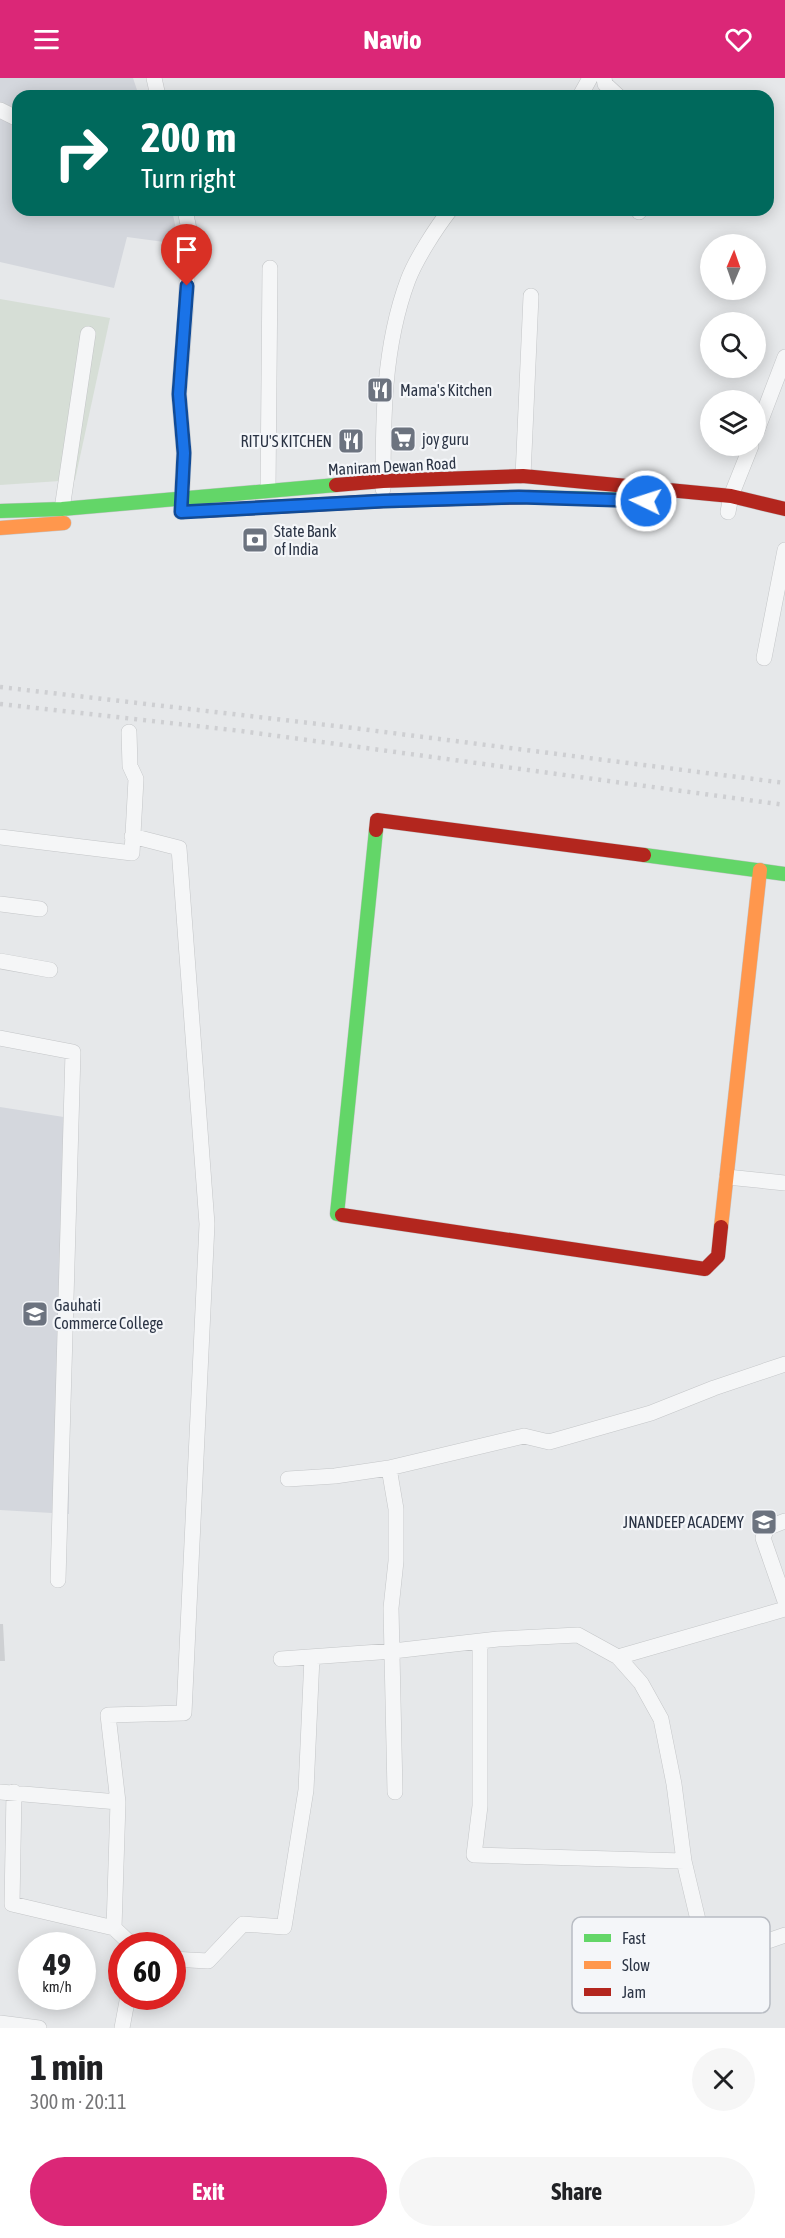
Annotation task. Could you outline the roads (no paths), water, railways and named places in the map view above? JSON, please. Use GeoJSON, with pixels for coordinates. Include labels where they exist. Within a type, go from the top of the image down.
{"type":"FeatureCollection","features":[{"type":"Feature","properties":{"kind":"street"},"geometry":{"type":"LineString","coordinates":[[181,505],[184,453],[179,394],[186,304],[189,229],[186,216]]}},
{"type":"Feature","properties":{"kind":"street"},"geometry":{"type":"LineString","coordinates":[[383,501],[382,425],[390,343],[408,279],[446,216]]}},
{"type":"Feature","properties":{"kind":"street"},"geometry":{"type":"LineString","coordinates":[[268,490],[270,268]]}},
{"type":"Feature","properties":{"kind":"street"},"geometry":{"type":"LineString","coordinates":[[523,476],[531,296]]}},
{"type":"Feature","properties":{"kind":"street"},"geometry":{"type":"LineString","coordinates":[[62,509],[88,334]]}},
{"type":"Feature","properties":{"kind":"street"},"geometry":{"type":"LineString","coordinates":[[766,407],[785,357]]}},
{"type":"Feature","properties":{"kind":"street"},"geometry":{"type":"LineString","coordinates":[[730,508],[748,456]]}},
{"type":"Feature","properties":{"kind":"street","name":"Maniram Dewan Road"},"geometry":{"type":"LineString","coordinates":[[98,520],[268,490],[383,481],[523,476],[627,484],[730,508],[785,509]]}},
{"type":"Feature","properties":{"kind":"street","name":"Maniram Dewan Road"},"geometry":{"type":"LineString","coordinates":[[0,511],[519,497],[627,499],[700,507]]}},
{"type":"Feature","properties":{"kind":"street"},"geometry":{"type":"LineString","coordinates":[[0,528],[75,522]]}},
{"type":"Feature","properties":{"kind":"street"},"geometry":{"type":"LineString","coordinates":[[764,658],[785,550]]}},
{"type":"Feature","properties":{"kind":"street"},"geometry":{"type":"LineString","coordinates":[[0,837],[132,853],[136,778],[130,766],[129,732]]}},
{"type":"Feature","properties":{"kind":"street"},"geometry":{"type":"LineString","coordinates":[[760,870],[718,1256],[705,1269],[337,1214],[377,820],[760,870],[785,874]]}},
{"type":"Feature","properties":{"kind":"street"},"geometry":{"type":"LineString","coordinates":[[114,1928],[118,1802],[108,1715],[184,1713],[207,1224],[179,848],[132,836]]}},
{"type":"Feature","properties":{"kind":"street"},"geometry":{"type":"LineString","coordinates":[[0,904],[40,909]]}},
{"type":"Feature","properties":{"kind":"street"},"geometry":{"type":"LineString","coordinates":[[0,961],[50,970]]}},
{"type":"Feature","properties":{"kind":"street"},"geometry":{"type":"LineString","coordinates":[[0,1038],[73,1052],[57,1580]]}},
{"type":"Feature","properties":{"kind":"street"},"geometry":{"type":"LineString","coordinates":[[727,1177],[785,1183]]}},
{"type":"Feature","properties":{"kind":"street"},"geometry":{"type":"LineString","coordinates":[[288,1479],[335,1476],[389,1468],[524,1436],[549,1442],[651,1413],[714,1388],[785,1364]]}},
{"type":"Feature","properties":{"kind":"street"},"geometry":{"type":"LineString","coordinates":[[389,1468],[396,1509],[396,1561],[390,1608],[393,1652],[395,1792]]}},
{"type":"Feature","properties":{"kind":"street"},"geometry":{"type":"LineString","coordinates":[[785,1521],[768,1527],[763,1538],[785,1601]]}},
{"type":"Feature","properties":{"kind":"street"},"geometry":{"type":"LineString","coordinates":[[618,1657],[785,1609]]}},
{"type":"Feature","properties":{"kind":"street"},"geometry":{"type":"LineString","coordinates":[[281,1659],[393,1652],[480,1641],[578,1635],[618,1657],[641,1683],[661,1719],[674,1784],[684,1862],[697,1917]]}},
{"type":"Feature","properties":{"kind":"street"},"geometry":{"type":"LineString","coordinates":[[480,1641],[480,1806],[474,1856],[684,1862]]}},
{"type":"Feature","properties":{"kind":"street"},"geometry":{"type":"LineString","coordinates":[[186,1960],[208,1961],[243,1924],[284,1927],[306,1790],[312,1657]]}},
{"type":"Feature","properties":{"kind":"street"},"geometry":{"type":"LineString","coordinates":[[118,1802],[7,1792],[12,1904],[114,1928],[118,1932]]}},
{"type":"Feature","properties":{"kind":"street"},"geometry":{"type":"LineString","coordinates":[[770,1940],[785,1935]]}},
{"type":"Feature","properties":{"kind":"street"},"geometry":{"type":"LineString","coordinates":[[122,2028],[125,2010]]}},
{"type":"Feature","properties":{"kind":"street"},"geometry":{"type":"LineString","coordinates":[[0,2024],[39,2028]]}},
{"type":"Feature","properties":{"kind":"railway"},"geometry":{"type":"LineString","coordinates":[[0,687],[353,728],[785,783]]}},
{"type":"Feature","properties":{"kind":"railway"},"geometry":{"type":"LineString","coordinates":[[0,704],[241,731],[785,805]]}},
{"type":"Feature","properties":{"kind":"place","name":"Mama's Kitchen"},"geometry":{"type":"Point","coordinates":[380,390]}},
{"type":"Feature","properties":{"kind":"place","name":"joy guru"},"geometry":{"type":"Point","coordinates":[403,439]}},
{"type":"Feature","properties":{"kind":"place","name":"RITU'S KITCHEN"},"geometry":{"type":"Point","coordinates":[351,441]}},
{"type":"Feature","properties":{"kind":"place","name":"State Bank of India"},"geometry":{"type":"Point","coordinates":[255,540]}},
{"type":"Feature","properties":{"kind":"place","name":"Gauhati Commerce College"},"geometry":{"type":"Point","coordinates":[35,1314]}},
{"type":"Feature","properties":{"kind":"place","name":"JNANDEEP ACADEMY"},"geometry":{"type":"Point","coordinates":[764,1522]}}]}
